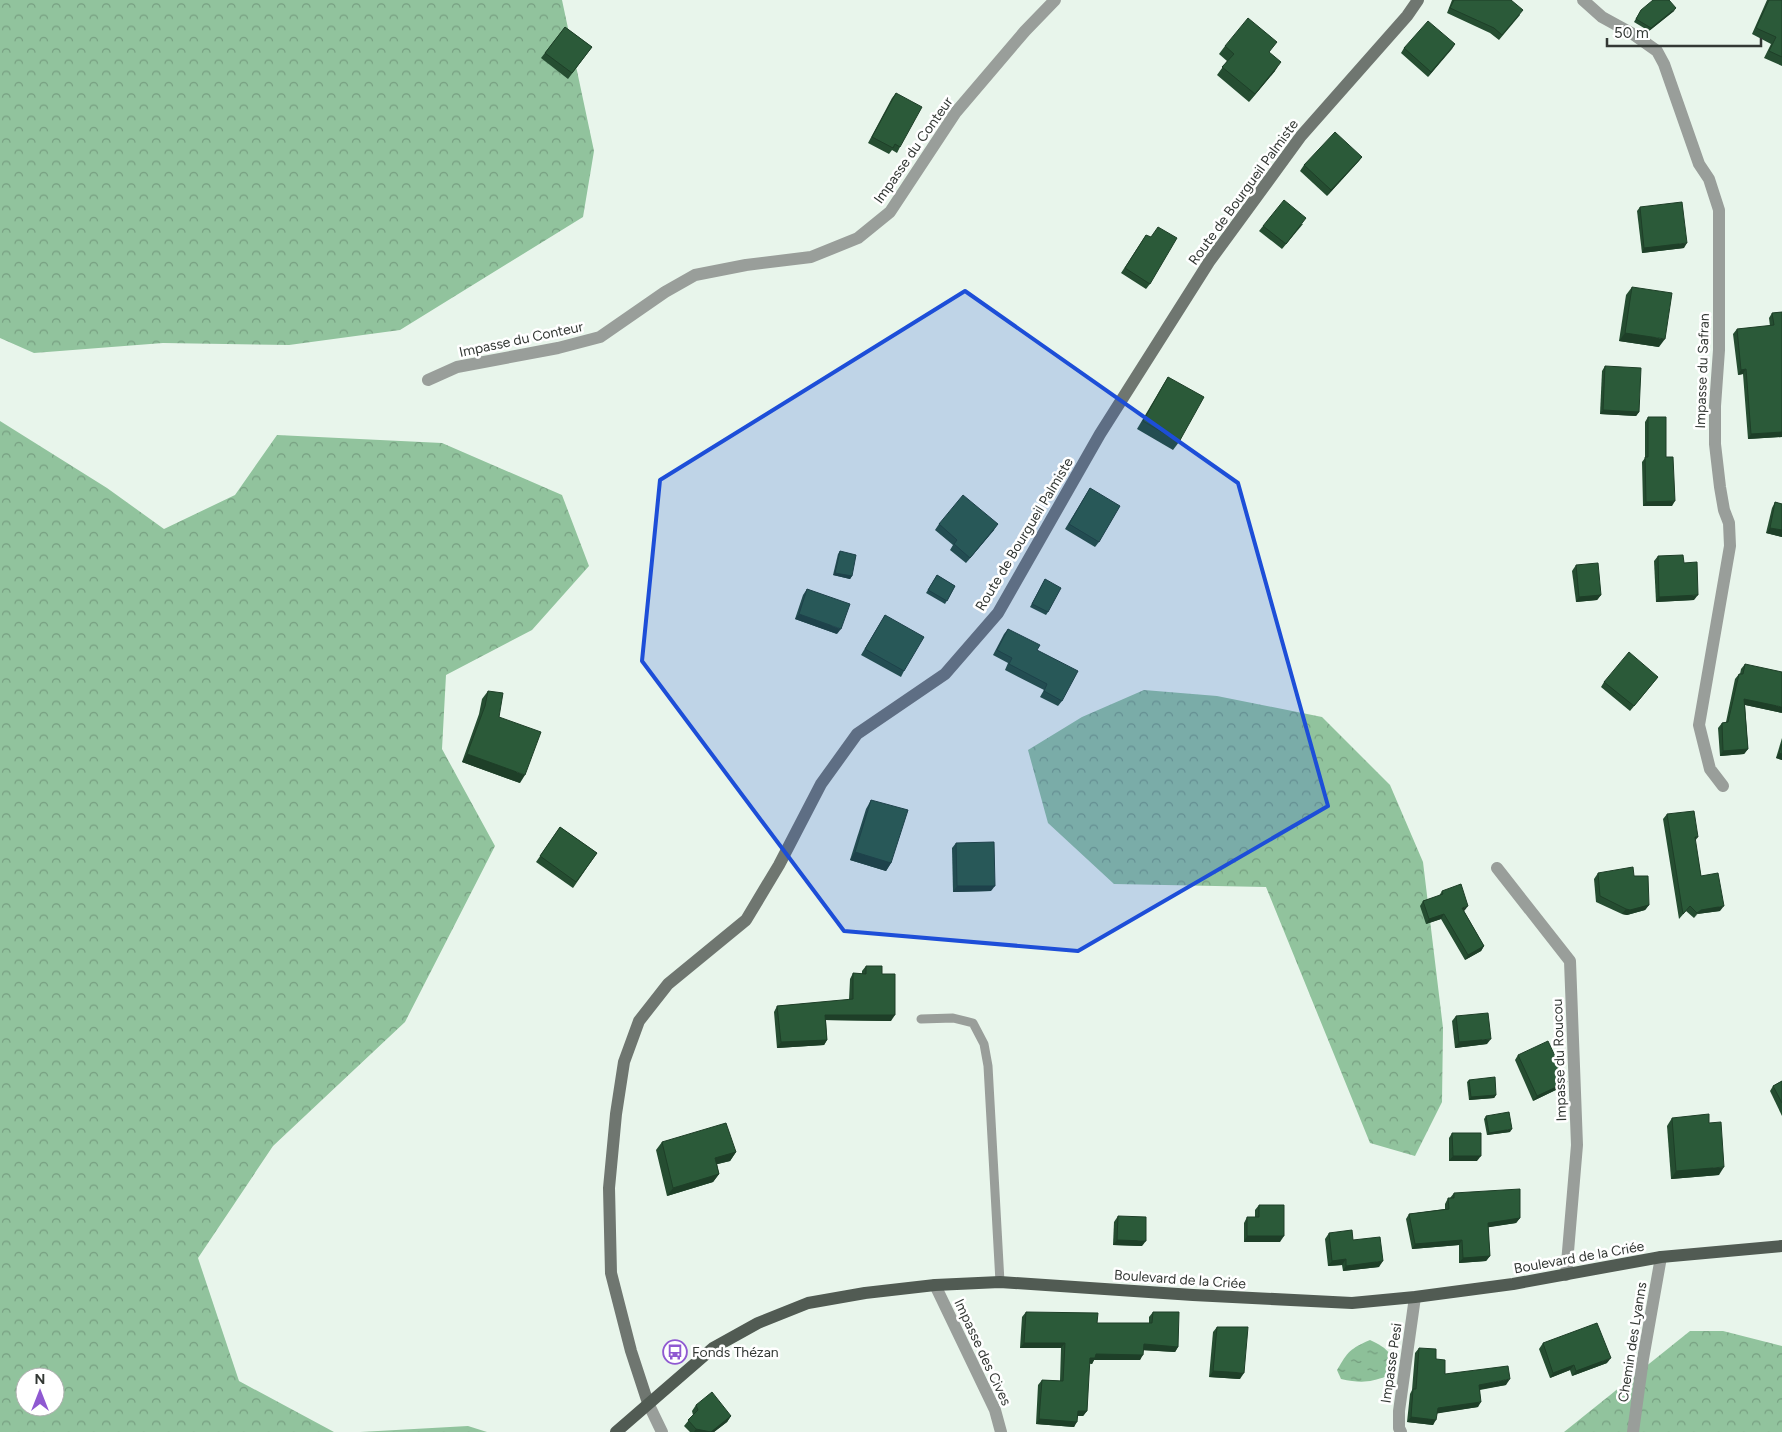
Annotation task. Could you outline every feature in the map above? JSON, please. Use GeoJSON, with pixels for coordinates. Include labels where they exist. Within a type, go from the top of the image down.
{"type":"FeatureCollection","features":[{"type":"Feature","properties":{"kind":"main road","name":"Boulevard de la Criée"},"geometry":{"type":"LineString","coordinates":[[616,1432],[713,1348],[758,1323],[808,1303],[865,1293],[935,1285],[1000,1282],[1193,1296],[1343,1303],[1415,1298],[1566,1275],[1661,1257],[1782,1246]]}},
{"type":"Feature","properties":{"kind":"street","name":"Impasse du Conteur"},"geometry":{"type":"LineString","coordinates":[[428,380],[458,367],[558,348],[600,337],[665,292],[695,275],[746,265],[811,257],[858,238],[890,212],[956,112],[1025,31],[1055,0]]}},
{"type":"Feature","properties":{"kind":"street","name":"Route de Bourgueil Palmiste"},"geometry":{"type":"LineString","coordinates":[[648,1403],[630,1351],[611,1273],[610,1188],[616,1114],[624,1062],[639,1021],[668,984],[746,920],[779,865],[821,784],[857,734],[945,674],[998,612],[1100,434],[1209,262],[1301,136],[1407,16],[1418,0]]}},
{"type":"Feature","properties":{"kind":"street","name":"Impasse du Safran"},"geometry":{"type":"LineString","coordinates":[[1582,0],[1602,17],[1633,34],[1657,51],[1664,64],[1699,164],[1709,179],[1719,210],[1719,350],[1715,406],[1715,444],[1724,510],[1729,523],[1730,546],[1698,725],[1710,769],[1723,786]]}},
{"type":"Feature","properties":{"kind":"street","name":"Impasse du Roucou"},"geometry":{"type":"LineString","coordinates":[[1497,868],[1570,961],[1577,1145],[1566,1275]]}},
{"type":"Feature","properties":{"kind":"street","name":"Chemin des Lyanns"},"geometry":{"type":"LineString","coordinates":[[1633,1432],[1643,1360],[1661,1257]]}},
{"type":"Feature","properties":{"kind":"street","name":"Impasse des Cives"},"geometry":{"type":"LineString","coordinates":[[935,1285],[995,1410],[1001,1432]]}},
{"type":"Feature","properties":{"kind":"street","name":"Impasse Pesi"},"geometry":{"type":"LineString","coordinates":[[1401,1432],[1399,1428],[1399,1411],[1415,1298]]}},
{"type":"Feature","properties":{"kind":"street"},"geometry":{"type":"LineString","coordinates":[[648,1403],[662,1432]]}},
{"type":"Feature","properties":{"kind":"lane"},"geometry":{"type":"LineString","coordinates":[[921,1019],[953,1018],[973,1023],[984,1044],[988,1066],[1000,1282]]}},
{"type":"Feature","properties":{"kind":"highlighted area"},"geometry":{"type":"Polygon","coordinates":[[[965,291],[1238,483],[1328,806],[1078,951],[844,931],[642,661],[660,480],[965,291]]]}},
{"type":"Feature","properties":{"kind":"green space"},"geometry":{"type":"Polygon","coordinates":[[[0,0],[562,0],[594,151],[583,217],[400,330],[289,345],[163,343],[34,353],[0,338],[0,0]]]}},
{"type":"Feature","properties":{"kind":"green space"},"geometry":{"type":"Polygon","coordinates":[[[0,421],[107,488],[164,529],[235,495],[277,435],[442,443],[562,495],[589,566],[532,630],[446,675],[442,749],[495,846],[405,1022],[273,1146],[198,1258],[239,1381],[334,1432],[0,1432],[0,421]]]}},
{"type":"Feature","properties":{"kind":"green space"},"geometry":{"type":"Polygon","coordinates":[[[1144,690],[1217,696],[1322,717],[1390,785],[1423,862],[1443,1028],[1442,1102],[1415,1156],[1370,1143],[1266,887],[1114,884],[1048,823],[1028,750],[1082,717],[1144,690]]]}},
{"type":"Feature","properties":{"kind":"green space"},"geometry":{"type":"Polygon","coordinates":[[[1690,1331],[1723,1331],[1782,1346],[1782,1432],[1564,1432],[1690,1331]]]}},
{"type":"Feature","properties":{"kind":"green space"},"geometry":{"type":"Polygon","coordinates":[[[468,1426],[487,1432],[360,1432],[468,1426]]]}},
{"type":"Feature","properties":{"kind":"water"},"geometry":{"type":"Polygon","coordinates":[[[1370,1340],[1382,1346],[1391,1358],[1392,1363],[1387,1376],[1364,1382],[1341,1379],[1337,1370],[1344,1359],[1354,1348],[1370,1340]]]}},
{"type":"Feature","properties":{"kind":"building"},"geometry":{"type":"Polygon","coordinates":[[[1454,0],[1511,0],[1523,10],[1502,35],[1494,28],[1450,8],[1454,0]]]}},
{"type":"Feature","properties":{"kind":"building"},"geometry":{"type":"Polygon","coordinates":[[[1653,0],[1669,0],[1676,8],[1651,28],[1636,19],[1641,10],[1653,0]]]}},
{"type":"Feature","properties":{"kind":"building"},"geometry":{"type":"Polygon","coordinates":[[[1769,0],[1782,0],[1782,57],[1769,51],[1776,37],[1756,28],[1769,0]]]}},
{"type":"Feature","properties":{"kind":"building"},"geometry":{"type":"Polygon","coordinates":[[[1248,18],[1277,42],[1269,52],[1281,62],[1255,94],[1222,67],[1234,54],[1225,46],[1248,18]]]}},
{"type":"Feature","properties":{"kind":"building"},"geometry":{"type":"Polygon","coordinates":[[[1428,21],[1455,44],[1431,72],[1404,48],[1428,21]]]}},
{"type":"Feature","properties":{"kind":"building"},"geometry":{"type":"Polygon","coordinates":[[[565,27],[592,47],[572,73],[545,53],[565,27]]]}},
{"type":"Feature","properties":{"kind":"building"},"geometry":{"type":"Polygon","coordinates":[[[896,93],[922,107],[900,147],[895,144],[893,148],[872,137],[896,93]]]}},
{"type":"Feature","properties":{"kind":"building"},"geometry":{"type":"Polygon","coordinates":[[[1335,132],[1362,157],[1331,190],[1304,165],[1335,132]]]}},
{"type":"Feature","properties":{"kind":"building"},"geometry":{"type":"Polygon","coordinates":[[[1284,200],[1306,218],[1286,244],[1263,226],[1284,200]]]}},
{"type":"Feature","properties":{"kind":"building"},"geometry":{"type":"Polygon","coordinates":[[[1682,202],[1687,243],[1644,248],[1640,207],[1682,202]]]}},
{"type":"Feature","properties":{"kind":"building"},"geometry":{"type":"Polygon","coordinates":[[[1158,227],[1177,238],[1150,284],[1125,268],[1146,235],[1151,237],[1158,227]]]}},
{"type":"Feature","properties":{"kind":"building"},"geometry":{"type":"Polygon","coordinates":[[[1632,287],[1672,293],[1665,339],[1625,333],[1632,287]]]}},
{"type":"Feature","properties":{"kind":"building"},"geometry":{"type":"Polygon","coordinates":[[[1782,312],[1782,432],[1751,434],[1746,369],[1741,370],[1737,329],[1774,325],[1772,313],[1782,312]]]}},
{"type":"Feature","properties":{"kind":"building"},"geometry":{"type":"Polygon","coordinates":[[[1605,366],[1641,368],[1639,412],[1603,410],[1605,366]]]}},
{"type":"Feature","properties":{"kind":"building"},"geometry":{"type":"Polygon","coordinates":[[[1168,377],[1204,397],[1179,442],[1143,421],[1168,377]]]}},
{"type":"Feature","properties":{"kind":"building"},"geometry":{"type":"Polygon","coordinates":[[[1648,417],[1666,417],[1666,457],[1673,457],[1675,501],[1646,502],[1645,457],[1648,457],[1648,417]]]}},
{"type":"Feature","properties":{"kind":"building"},"geometry":{"type":"Polygon","coordinates":[[[1090,488],[1120,506],[1099,542],[1069,524],[1090,488]]]}},
{"type":"Feature","properties":{"kind":"building"},"geometry":{"type":"Polygon","coordinates":[[[963,495],[998,524],[970,558],[954,544],[957,540],[939,524],[963,495]]]}},
{"type":"Feature","properties":{"kind":"building"},"geometry":{"type":"Polygon","coordinates":[[[1775,502],[1782,504],[1782,530],[1770,528],[1775,502]]]}},
{"type":"Feature","properties":{"kind":"building"},"geometry":{"type":"Polygon","coordinates":[[[840,551],[856,555],[852,576],[835,573],[840,551]]]}},
{"type":"Feature","properties":{"kind":"building"},"geometry":{"type":"Polygon","coordinates":[[[1683,555],[1684,563],[1697,562],[1698,595],[1659,597],[1658,556],[1683,555]]]}},
{"type":"Feature","properties":{"kind":"building"},"geometry":{"type":"Polygon","coordinates":[[[1598,563],[1601,595],[1579,597],[1576,565],[1598,563]]]}},
{"type":"Feature","properties":{"kind":"building"},"geometry":{"type":"Polygon","coordinates":[[[937,575],[955,586],[947,601],[928,590],[937,575]]]}},
{"type":"Feature","properties":{"kind":"building"},"geometry":{"type":"Polygon","coordinates":[[[1045,579],[1061,588],[1048,612],[1032,604],[1045,579]]]}},
{"type":"Feature","properties":{"kind":"building"},"geometry":{"type":"Polygon","coordinates":[[[807,589],[850,604],[841,629],[799,614],[807,589]]]}},
{"type":"Feature","properties":{"kind":"building"},"geometry":{"type":"Polygon","coordinates":[[[885,615],[924,637],[904,671],[865,649],[885,615]]]}},
{"type":"Feature","properties":{"kind":"building"},"geometry":{"type":"Polygon","coordinates":[[[1008,629],[1040,645],[1037,650],[1078,671],[1062,701],[1044,691],[1047,684],[1009,664],[1012,658],[997,650],[1008,629]]]}},
{"type":"Feature","properties":{"kind":"building"},"geometry":{"type":"Polygon","coordinates":[[[1629,652],[1658,677],[1634,706],[1604,682],[1629,652]]]}},
{"type":"Feature","properties":{"kind":"building"},"geometry":{"type":"Polygon","coordinates":[[[1745,664],[1782,672],[1782,707],[1744,699],[1748,749],[1723,751],[1722,723],[1728,722],[1739,674],[1743,674],[1745,664]]]}},
{"type":"Feature","properties":{"kind":"building"},"geometry":{"type":"Polygon","coordinates":[[[488,691],[503,693],[499,717],[541,732],[525,775],[467,754],[485,706],[488,691]]]}},
{"type":"Feature","properties":{"kind":"building"},"geometry":{"type":"Polygon","coordinates":[[[871,800],[908,810],[891,863],[855,852],[871,800]]]}},
{"type":"Feature","properties":{"kind":"building"},"geometry":{"type":"Polygon","coordinates":[[[1694,811],[1698,837],[1695,837],[1701,876],[1718,873],[1724,906],[1701,910],[1697,913],[1690,906],[1683,914],[1667,814],[1694,811]]]}},
{"type":"Feature","properties":{"kind":"building"},"geometry":{"type":"Polygon","coordinates":[[[560,827],[597,853],[576,882],[540,856],[560,827]]]}},
{"type":"Feature","properties":{"kind":"building"},"geometry":{"type":"Polygon","coordinates":[[[994,842],[995,886],[957,886],[956,843],[994,842]]]}},
{"type":"Feature","properties":{"kind":"building"},"geometry":{"type":"Polygon","coordinates":[[[1633,867],[1634,876],[1648,876],[1649,905],[1630,910],[1600,896],[1598,873],[1633,867]]]}},
{"type":"Feature","properties":{"kind":"building"},"geometry":{"type":"Polygon","coordinates":[[[1461,884],[1468,906],[1462,908],[1484,946],[1468,955],[1444,914],[1429,919],[1423,901],[1443,894],[1442,891],[1461,884]]]}},
{"type":"Feature","properties":{"kind":"building"},"geometry":{"type":"Polygon","coordinates":[[[866,966],[882,966],[882,974],[895,974],[895,1015],[825,1015],[827,1040],[781,1042],[777,1006],[853,999],[853,973],[866,974],[866,966]]]}},
{"type":"Feature","properties":{"kind":"building"},"geometry":{"type":"Polygon","coordinates":[[[1488,1013],[1491,1039],[1459,1042],[1456,1016],[1488,1013]]]}},
{"type":"Feature","properties":{"kind":"building"},"geometry":{"type":"Polygon","coordinates":[[[1548,1041],[1567,1082],[1537,1096],[1518,1055],[1548,1041]]]}},
{"type":"Feature","properties":{"kind":"building"},"geometry":{"type":"Polygon","coordinates":[[[1495,1077],[1496,1095],[1471,1097],[1469,1080],[1495,1077]]]}},
{"type":"Feature","properties":{"kind":"building"},"geometry":{"type":"Polygon","coordinates":[[[1782,1081],[1782,1103],[1773,1086],[1782,1081]]]}},
{"type":"Feature","properties":{"kind":"building"},"geometry":{"type":"Polygon","coordinates":[[[1509,1112],[1512,1129],[1489,1133],[1486,1116],[1509,1112]]]}},
{"type":"Feature","properties":{"kind":"building"},"geometry":{"type":"Polygon","coordinates":[[[1709,1114],[1709,1123],[1721,1122],[1724,1167],[1676,1171],[1672,1118],[1709,1114]]]}},
{"type":"Feature","properties":{"kind":"building"},"geometry":{"type":"Polygon","coordinates":[[[726,1123],[736,1152],[715,1158],[719,1174],[673,1188],[662,1142],[726,1123]]]}},
{"type":"Feature","properties":{"kind":"building"},"geometry":{"type":"Polygon","coordinates":[[[1452,1133],[1481,1133],[1481,1156],[1453,1156],[1452,1133]]]}},
{"type":"Feature","properties":{"kind":"building"},"geometry":{"type":"Polygon","coordinates":[[[1520,1189],[1520,1218],[1488,1223],[1490,1256],[1463,1258],[1462,1240],[1415,1244],[1409,1214],[1449,1209],[1448,1198],[1454,1198],[1454,1193],[1520,1189]]]}},
{"type":"Feature","properties":{"kind":"building"},"geometry":{"type":"Polygon","coordinates":[[[1259,1205],[1284,1205],[1284,1236],[1247,1236],[1247,1217],[1259,1217],[1259,1205]]]}},
{"type":"Feature","properties":{"kind":"building"},"geometry":{"type":"Polygon","coordinates":[[[1118,1216],[1146,1217],[1146,1241],[1117,1240],[1118,1216]]]}},
{"type":"Feature","properties":{"kind":"building"},"geometry":{"type":"Polygon","coordinates":[[[1352,1230],[1353,1240],[1380,1237],[1383,1261],[1346,1266],[1346,1259],[1332,1261],[1329,1233],[1352,1230]]]}},
{"type":"Feature","properties":{"kind":"building"},"geometry":{"type":"Polygon","coordinates":[[[1026,1312],[1098,1313],[1097,1323],[1152,1323],[1153,1312],[1179,1312],[1178,1347],[1144,1344],[1143,1355],[1096,1354],[1095,1358],[1090,1358],[1087,1411],[1078,1411],[1077,1422],[1039,1419],[1042,1380],[1063,1381],[1065,1343],[1024,1343],[1026,1312]]]}},
{"type":"Feature","properties":{"kind":"building"},"geometry":{"type":"Polygon","coordinates":[[[1597,1323],[1611,1358],[1576,1371],[1574,1365],[1553,1373],[1543,1343],[1597,1323]]]}},
{"type":"Feature","properties":{"kind":"building"},"geometry":{"type":"Polygon","coordinates":[[[1217,1327],[1248,1327],[1244,1373],[1213,1371],[1217,1327]]]}},
{"type":"Feature","properties":{"kind":"building"},"geometry":{"type":"Polygon","coordinates":[[[1419,1348],[1436,1349],[1436,1359],[1445,1360],[1445,1374],[1508,1366],[1510,1379],[1479,1385],[1481,1402],[1438,1408],[1436,1420],[1411,1417],[1413,1389],[1416,1389],[1419,1348]]]}},
{"type":"Feature","properties":{"kind":"building"},"geometry":{"type":"Polygon","coordinates":[[[712,1392],[731,1416],[711,1432],[696,1429],[688,1420],[698,1410],[696,1405],[712,1392]]]}},
{"type":"Feature","properties":{"kind":"place","name":"Fonds Thézan"},"geometry":{"type":"Point","coordinates":[675,1352]}}]}
